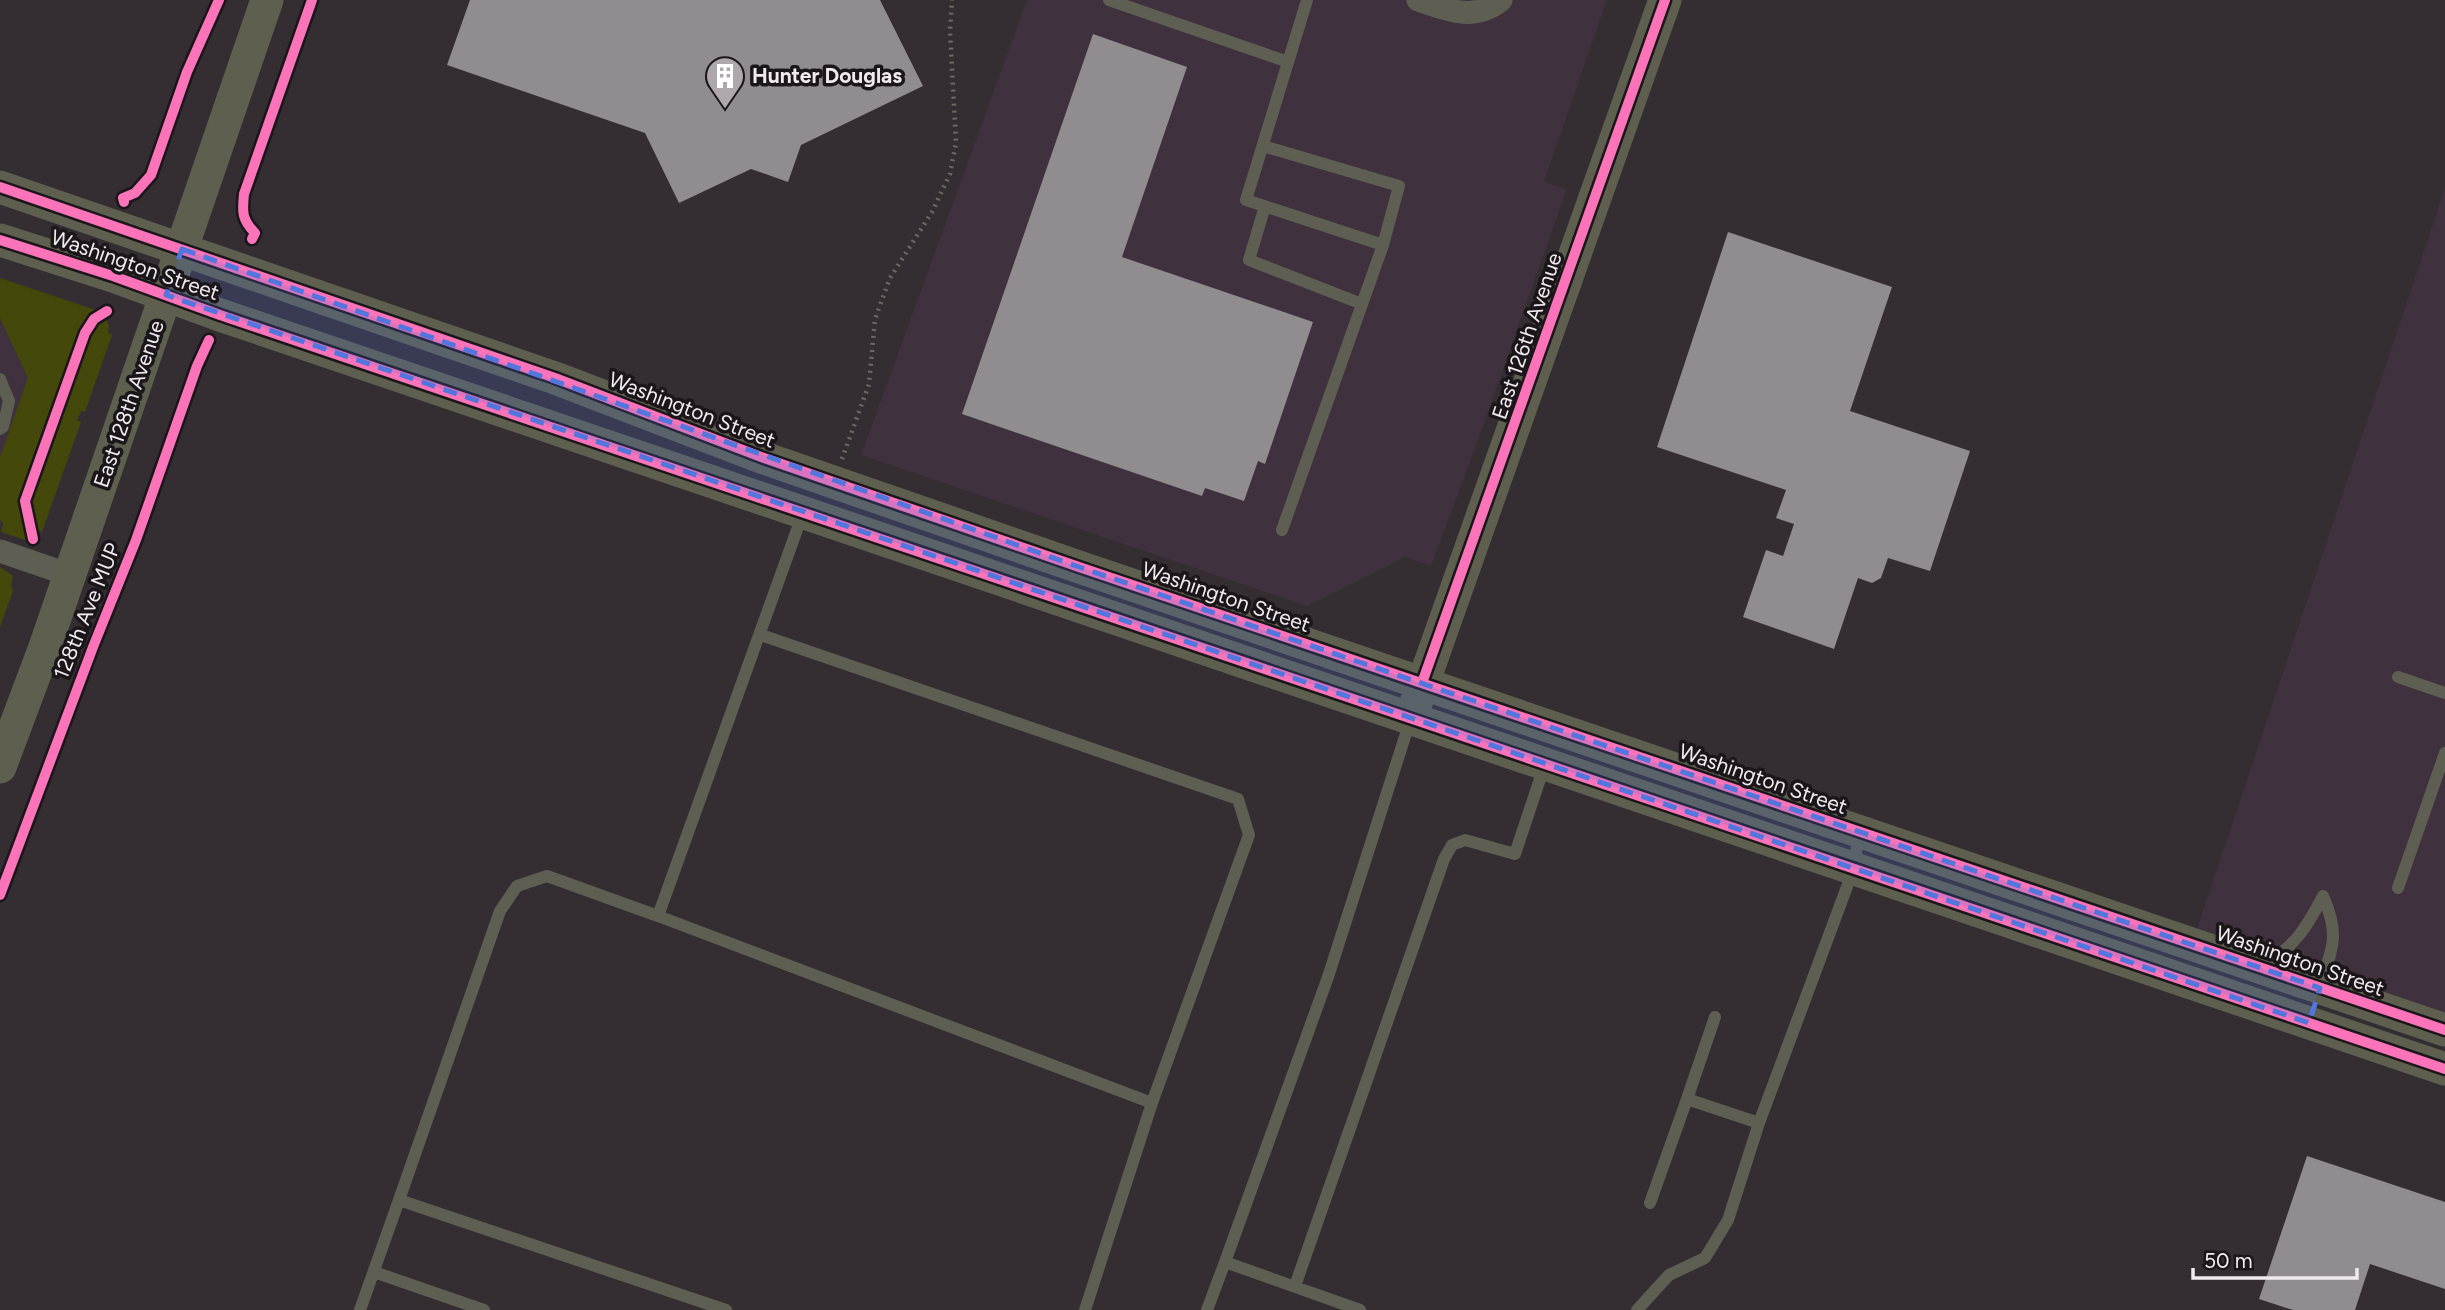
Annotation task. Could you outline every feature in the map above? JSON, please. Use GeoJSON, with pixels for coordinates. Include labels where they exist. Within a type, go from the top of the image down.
{"type":"FeatureCollection","features":[{"type":"Feature","properties":{"kind":"main road","name":"East 128th Avenue"},"geometry":{"type":"LineString","coordinates":[[0,767],[70,575],[267,0]]}},
{"type":"Feature","properties":{"kind":"main road","name":"East 126th Avenue"},"geometry":{"type":"LineString","coordinates":[[1411,719],[1665,0]]}},
{"type":"Feature","properties":{"kind":"main road","name":"Washington Street"},"geometry":{"type":"LineString","coordinates":[[0,187],[555,378],[764,458],[2445,1030]]}},
{"type":"Feature","properties":{"kind":"main road","name":"Washington Street"},"geometry":{"type":"LineString","coordinates":[[0,240],[2445,1069]]}},
{"type":"Feature","properties":{"kind":"main road"},"geometry":{"type":"LineString","coordinates":[[2309,1023],[2320,988]]}},
{"type":"Feature","properties":{"kind":"street"},"geometry":{"type":"LineString","coordinates":[[1418,0],[1466,14],[1481,12],[1501,0]]}},
{"type":"Feature","properties":{"kind":"street"},"geometry":{"type":"LineString","coordinates":[[0,551],[70,575]]}},
{"type":"Feature","properties":{"kind":"lane"},"geometry":{"type":"LineString","coordinates":[[1109,0],[1288,62]]}},
{"type":"Feature","properties":{"kind":"lane"},"geometry":{"type":"LineString","coordinates":[[1307,0],[1247,200],[1384,245]]}},
{"type":"Feature","properties":{"kind":"lane"},"geometry":{"type":"LineString","coordinates":[[1263,146],[1399,186],[1384,245],[1282,530]]}},
{"type":"Feature","properties":{"kind":"lane"},"geometry":{"type":"LineString","coordinates":[[1265,206],[1249,260],[1362,304]]}},
{"type":"Feature","properties":{"kind":"lane"},"geometry":{"type":"LineString","coordinates":[[0,379],[9,401],[3,427],[0,429]]}},
{"type":"Feature","properties":{"kind":"lane"},"geometry":{"type":"LineString","coordinates":[[658,916],[803,513]]}},
{"type":"Feature","properties":{"kind":"lane"},"geometry":{"type":"LineString","coordinates":[[761,635],[1238,799],[1249,835],[1153,1103],[1085,1310]]}},
{"type":"Feature","properties":{"kind":"lane"},"geometry":{"type":"LineString","coordinates":[[2398,677],[2445,693]]}},
{"type":"Feature","properties":{"kind":"lane"},"geometry":{"type":"LineString","coordinates":[[1208,1310],[1328,977],[1411,719]]}},
{"type":"Feature","properties":{"kind":"lane"},"geometry":{"type":"LineString","coordinates":[[2398,888],[2445,753]]}},
{"type":"Feature","properties":{"kind":"lane"},"geometry":{"type":"LineString","coordinates":[[1295,1286],[1444,859],[1452,845],[1465,840],[1515,854],[1545,764]]}},
{"type":"Feature","properties":{"kind":"lane"},"geometry":{"type":"LineString","coordinates":[[1637,1310],[1669,1275],[1705,1258],[1728,1220],[1759,1123],[1854,867],[1858,831]]}},
{"type":"Feature","properties":{"kind":"lane"},"geometry":{"type":"LineString","coordinates":[[360,1310],[500,911],[517,886],[547,876],[1153,1103]]}},
{"type":"Feature","properties":{"kind":"lane"},"geometry":{"type":"LineString","coordinates":[[2259,967],[2280,956],[2298,938],[2323,896],[2333,920],[2334,932],[2330,957],[2320,988]]}},
{"type":"Feature","properties":{"kind":"lane"},"geometry":{"type":"LineString","coordinates":[[1650,1203],[1715,1017]]}},
{"type":"Feature","properties":{"kind":"lane"},"geometry":{"type":"LineString","coordinates":[[1687,1099],[1759,1123]]}},
{"type":"Feature","properties":{"kind":"lane"},"geometry":{"type":"LineString","coordinates":[[399,1200],[726,1310]]}},
{"type":"Feature","properties":{"kind":"lane"},"geometry":{"type":"LineString","coordinates":[[1226,1262],[1360,1310]]}},
{"type":"Feature","properties":{"kind":"lane"},"geometry":{"type":"LineString","coordinates":[[374,1272],[484,1310]]}},
{"type":"Feature","properties":{"kind":"path"},"geometry":{"type":"LineString","coordinates":[[842,460],[869,384],[875,319],[894,270],[932,212],[952,167],[956,143],[950,31],[952,0]]}},
{"type":"Feature","properties":{"kind":"highlighted area"},"geometry":{"type":"Polygon","coordinates":[[[182,249],[1082,568],[2320,988],[2309,1023],[166,295],[182,249]]]}},
{"type":"Feature","properties":{"kind":"shaded area"},"geometry":{"type":"Polygon","coordinates":[[[1027,0],[1607,0],[1544,182],[1567,189],[1431,566],[1405,557],[1307,606],[861,455],[1027,0]]]}},
{"type":"Feature","properties":{"kind":"shaded area"},"geometry":{"type":"Polygon","coordinates":[[[2445,188],[2445,1031],[2192,944],[2445,188]]]}},
{"type":"Feature","properties":{"kind":"shaded area"},"geometry":{"type":"Polygon","coordinates":[[[0,280],[61,351],[0,526],[0,280]]]}},
{"type":"Feature","properties":{"kind":"green space"},"geometry":{"type":"Polygon","coordinates":[[[0,278],[96,310],[98,313],[87,320],[82,329],[21,502],[28,534],[25,540],[1,532],[3,524],[0,519],[0,457],[28,378],[0,318],[0,278]]]}},
{"type":"Feature","properties":{"kind":"green space"},"geometry":{"type":"Polygon","coordinates":[[[106,318],[108,333],[112,335],[85,412],[81,411],[77,420],[81,422],[42,532],[36,530],[29,502],[91,329],[98,321],[106,318]]]}},
{"type":"Feature","properties":{"kind":"green space"},"geometry":{"type":"Polygon","coordinates":[[[0,567],[13,576],[13,591],[0,627],[0,567]]]}},
{"type":"Feature","properties":{"kind":"building","name":"Hunter Douglas"},"geometry":{"type":"Polygon","coordinates":[[[470,0],[880,0],[923,86],[801,145],[788,182],[751,169],[679,203],[645,133],[447,65],[470,0]]]}},
{"type":"Feature","properties":{"kind":"building"},"geometry":{"type":"Polygon","coordinates":[[[1093,34],[1187,67],[1122,257],[1313,322],[1265,464],[1258,461],[1244,501],[1205,488],[1202,496],[962,414],[1093,34]]]}},
{"type":"Feature","properties":{"kind":"building"},"geometry":{"type":"Polygon","coordinates":[[[1728,232],[1892,287],[1850,411],[1970,451],[1930,571],[1888,558],[1881,578],[1872,583],[1858,578],[1834,649],[1743,617],[1766,550],[1783,556],[1794,524],[1776,518],[1786,490],[1657,447],[1728,232]]]}},
{"type":"Feature","properties":{"kind":"building"},"geometry":{"type":"Polygon","coordinates":[[[2307,1156],[2445,1202],[2445,1289],[2370,1264],[2355,1310],[2293,1310],[2259,1299],[2307,1156]]]}},
{"type":"Feature","properties":{"kind":"cycle path"},"geometry":{"type":"LineString","coordinates":[[124,202],[123,198],[135,193],[151,175],[187,72],[219,0]]}},
{"type":"Feature","properties":{"kind":"cycle path"},"geometry":{"type":"LineString","coordinates":[[252,239],[255,233],[244,215],[244,194],[312,0]]}},
{"type":"Feature","properties":{"kind":"cycle path"},"geometry":{"type":"LineString","coordinates":[[1422,683],[1665,0]]}},
{"type":"Feature","properties":{"kind":"cycle path"},"geometry":{"type":"LineString","coordinates":[[0,187],[555,378],[764,458],[1082,568],[2445,1030]]}},
{"type":"Feature","properties":{"kind":"cycle path"},"geometry":{"type":"LineString","coordinates":[[0,240],[113,276],[220,315],[2445,1069]]}},
{"type":"Feature","properties":{"kind":"cycle path"},"geometry":{"type":"LineString","coordinates":[[33,539],[25,501],[85,333],[94,319],[107,311]]}},
{"type":"Feature","properties":{"kind":"cycle path","name":"128th Ave MUP"},"geometry":{"type":"LineString","coordinates":[[0,895],[136,540],[197,366],[209,340]]}},
{"type":"Feature","properties":{"kind":"place","name":"Hunter Douglas"},"geometry":{"type":"Point","coordinates":[725,110]}}]}
